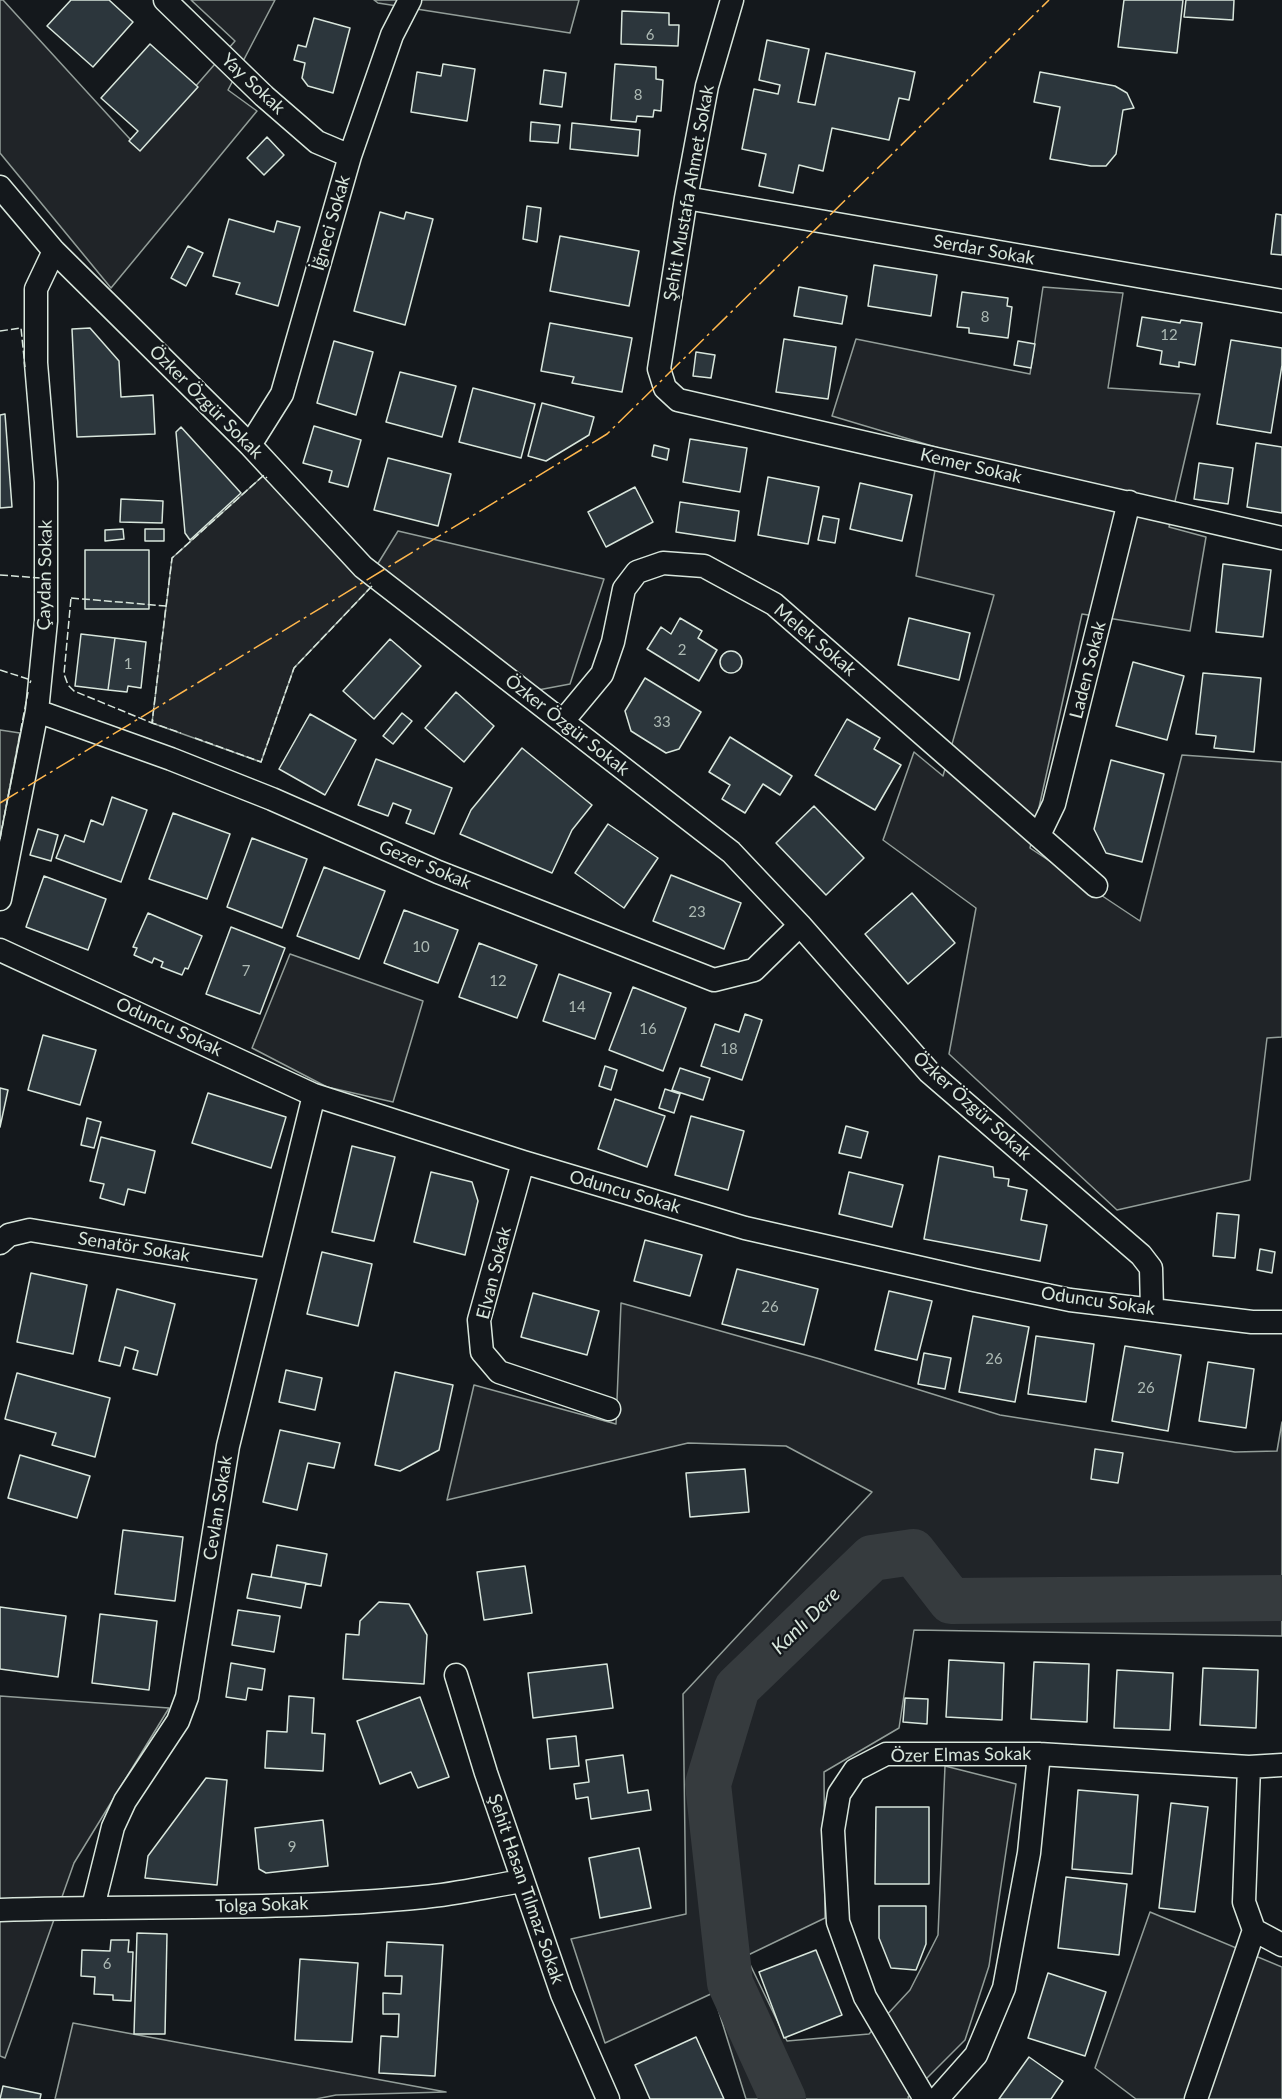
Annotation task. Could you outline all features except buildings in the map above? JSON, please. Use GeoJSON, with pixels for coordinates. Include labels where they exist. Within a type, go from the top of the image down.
{"type":"FeatureCollection","features":[{"type":"Feature","properties":{"kind":"street","name":"Yay Sokak"},"geometry":{"type":"LineString","coordinates":[[165,0],[264,96],[317,142],[350,156]]}},
{"type":"Feature","properties":{"kind":"street","name":"İğneci Sokak"},"geometry":{"type":"LineString","coordinates":[[250,445],[282,394],[350,156],[392,35],[410,0]]}},
{"type":"Feature","properties":{"kind":"street","name":"Şehit Mustafa Ahmet Sokak"},"geometry":{"type":"LineString","coordinates":[[665,388],[659,369],[686,198],[708,86],[732,0]]}},
{"type":"Feature","properties":{"kind":"street","name":"Özker Özgür Sokak"},"geometry":{"type":"LineString","coordinates":[[0,187],[54,251],[250,445],[363,567],[731,852],[800,925],[929,1072],[1141,1255],[1151,1268],[1152,1310]]}},
{"type":"Feature","properties":{"kind":"street","name":"Serdar Sokak"},"geometry":{"type":"LineString","coordinates":[[686,198],[1282,301]]}},
{"type":"Feature","properties":{"kind":"street","name":"Çaydan Sokak"},"geometry":{"type":"LineString","coordinates":[[0,899],[37,711],[46,621],[46,482],[36,363],[36,289],[54,251]]}},
{"type":"Feature","properties":{"kind":"street","name":"Kemer Sokak"},"geometry":{"type":"LineString","coordinates":[[665,388],[678,400],[1282,538]]}},
{"type":"Feature","properties":{"kind":"street","name":"Laden Sokak"},"geometry":{"type":"LineString","coordinates":[[1039,835],[1054,804],[1129,502]]}},
{"type":"Feature","properties":{"kind":"street","name":"Melek Sokak"},"geometry":{"type":"LineString","coordinates":[[563,722],[602,674],[613,642],[624,589],[638,572],[663,563],[704,566],[774,604],[1095,886]]}},
{"type":"Feature","properties":{"kind":"street","name":"Gezer Sokak"},"geometry":{"type":"LineString","coordinates":[[37,711],[171,759],[272,799],[438,872],[714,980],[754,970],[800,925]]}},
{"type":"Feature","properties":{"kind":"street","name":"Oduncu Sokak"},"geometry":{"type":"LineString","coordinates":[[0,950],[314,1095],[524,1162],[756,1230],[1060,1298],[1252,1322],[1282,1322]]}},
{"type":"Feature","properties":{"kind":"street","name":"Cevlan Sokak"},"geometry":{"type":"LineString","coordinates":[[93,1907],[113,1827],[126,1800],[178,1721],[187,1697],[228,1446],[314,1095]]}},
{"type":"Feature","properties":{"kind":"street","name":"Elvan Sokak"},"geometry":{"type":"LineString","coordinates":[[524,1162],[479,1320],[482,1352],[499,1372],[609,1409]]}},
{"type":"Feature","properties":{"kind":"street","name":"Senatör Sokak"},"geometry":{"type":"LineString","coordinates":[[0,1243],[9,1235],[30,1230],[271,1270]]}},
{"type":"Feature","properties":{"kind":"street","name":"Şehit Hasan Tılmaz Sokak"},"geometry":{"type":"LineString","coordinates":[[456,1675],[486,1773],[562,1994],[608,2099]]}},
{"type":"Feature","properties":{"kind":"street","name":"Özer Elmas Sokak"},"geometry":{"type":"LineString","coordinates":[[925,2099],[865,1997],[838,1922],[833,1830],[839,1794],[855,1770],[885,1754],[1039,1754],[1249,1767],[1282,1765]]}},
{"type":"Feature","properties":{"kind":"street"},"geometry":{"type":"LineString","coordinates":[[937,2099],[976,2055],[1004,1988],[1029,1853],[1039,1754]]}},
{"type":"Feature","properties":{"kind":"street"},"geometry":{"type":"LineString","coordinates":[[1196,2099],[1254,1930],[1244,1902],[1249,1767]]}},
{"type":"Feature","properties":{"kind":"street","name":"Tolga Sokak"},"geometry":{"type":"LineString","coordinates":[[0,1910],[252,1906],[425,1897],[523,1881]]}},
{"type":"Feature","properties":{"kind":"street"},"geometry":{"type":"LineString","coordinates":[[1254,1930],[1282,1945]]}},
{"type":"Feature","properties":{"kind":"shaded area"},"geometry":{"type":"Polygon","coordinates":[[[0,0],[3,0],[140,150],[235,41],[191,0],[275,0],[228,90],[257,111],[111,288],[0,153],[0,0]]]}},
{"type":"Feature","properties":{"kind":"shaded area"},"geometry":{"type":"Polygon","coordinates":[[[374,0],[579,0],[570,33],[378,3],[374,0]]]}},
{"type":"Feature","properties":{"kind":"shaded area"},"geometry":{"type":"Polygon","coordinates":[[[1043,287],[1123,293],[1108,388],[1200,394],[1169,527],[1206,537],[1190,631],[1082,614],[1030,848],[1140,921],[1182,755],[1282,762],[1282,1037],[1267,1038],[1250,1180],[1117,1210],[949,1054],[976,908],[883,840],[914,752],[943,776],[994,595],[916,576],[939,448],[832,416],[856,339],[1030,374],[1043,287]]]}},
{"type":"Feature","properties":{"kind":"shaded area"},"geometry":{"type":"Polygon","coordinates":[[[264,475],[372,586],[294,668],[261,762],[152,723],[172,558],[264,475]]]}},
{"type":"Feature","properties":{"kind":"shaded area"},"geometry":{"type":"Polygon","coordinates":[[[398,531],[604,579],[570,684],[538,690],[377,565],[398,531]]]}},
{"type":"Feature","properties":{"kind":"shaded area"},"geometry":{"type":"Polygon","coordinates":[[[0,730],[20,733],[0,839],[0,730]]]}},
{"type":"Feature","properties":{"kind":"shaded area"},"geometry":{"type":"Polygon","coordinates":[[[290,954],[423,1001],[393,1102],[327,1087],[252,1048],[290,954]]]}},
{"type":"Feature","properties":{"kind":"shaded area"},"geometry":{"type":"Polygon","coordinates":[[[621,1303],[820,1359],[1000,1415],[1235,1452],[1277,1451],[1282,1422],[1282,1636],[914,1630],[899,1728],[824,1772],[825,1918],[746,1956],[787,2041],[869,2034],[910,1990],[938,1935],[945,1766],[1016,1784],[989,1966],[965,2040],[908,2097],[909,2099],[746,2099],[713,1993],[605,2043],[571,1939],[686,1914],[683,1694],[872,1492],[786,1446],[688,1443],[447,1500],[474,1385],[616,1424],[621,1303]]]}},
{"type":"Feature","properties":{"kind":"shaded area"},"geometry":{"type":"Polygon","coordinates":[[[0,1696],[169,1708],[74,1863],[5,2058],[0,2056],[0,1696]]]}},
{"type":"Feature","properties":{"kind":"shaded area"},"geometry":{"type":"Polygon","coordinates":[[[1150,1912],[1282,1967],[1282,2099],[1136,2099],[1095,2068],[1150,1912]]]}},
{"type":"Feature","properties":{"kind":"shaded area"},"geometry":{"type":"Polygon","coordinates":[[[73,2023],[446,2092],[336,2095],[316,2099],[55,2099],[73,2023]]]}},
{"type":"Feature","properties":{"kind":"waterway","name":"Kanlı Dere"},"geometry":{"type":"LineString","coordinates":[[783,2099],[730,1983],[708,1784],[737,1688],[872,1558],[913,1552],[951,1601],[1282,1598]]}},
{"type":"Feature","properties":{"kind":"fence"},"geometry":{"type":"LineString","coordinates":[[0,331],[21,328],[25,367]]}},
{"type":"Feature","properties":{"kind":"fence"},"geometry":{"type":"LineString","coordinates":[[166,607],[172,558],[264,475],[267,478]]}},
{"type":"Feature","properties":{"kind":"fence"},"geometry":{"type":"LineString","coordinates":[[0,575],[41,578]]}},
{"type":"Feature","properties":{"kind":"fence"},"geometry":{"type":"LineString","coordinates":[[195,738],[261,762],[294,668],[372,586],[370,583]]}},
{"type":"Feature","properties":{"kind":"fence"},"geometry":{"type":"LineString","coordinates":[[71,598],[166,606],[152,723],[74,691],[68,685],[64,674],[71,598]]}},
{"type":"Feature","properties":{"kind":"fence"},"geometry":{"type":"LineString","coordinates":[[0,670],[31,680],[30,683]]}},
{"type":"Feature","properties":{"kind":"fence"},"geometry":{"type":"LineString","coordinates":[[0,839],[28,692]]}},
{"type":"Feature","properties":{"kind":"fence"},"geometry":{"type":"LineString","coordinates":[[153,720],[152,723],[181,733]]}},
{"type":"Feature","properties":{"kind":"power"},"geometry":{"type":"LineString","coordinates":[[0,803],[607,434],[1049,0]]}}]}
